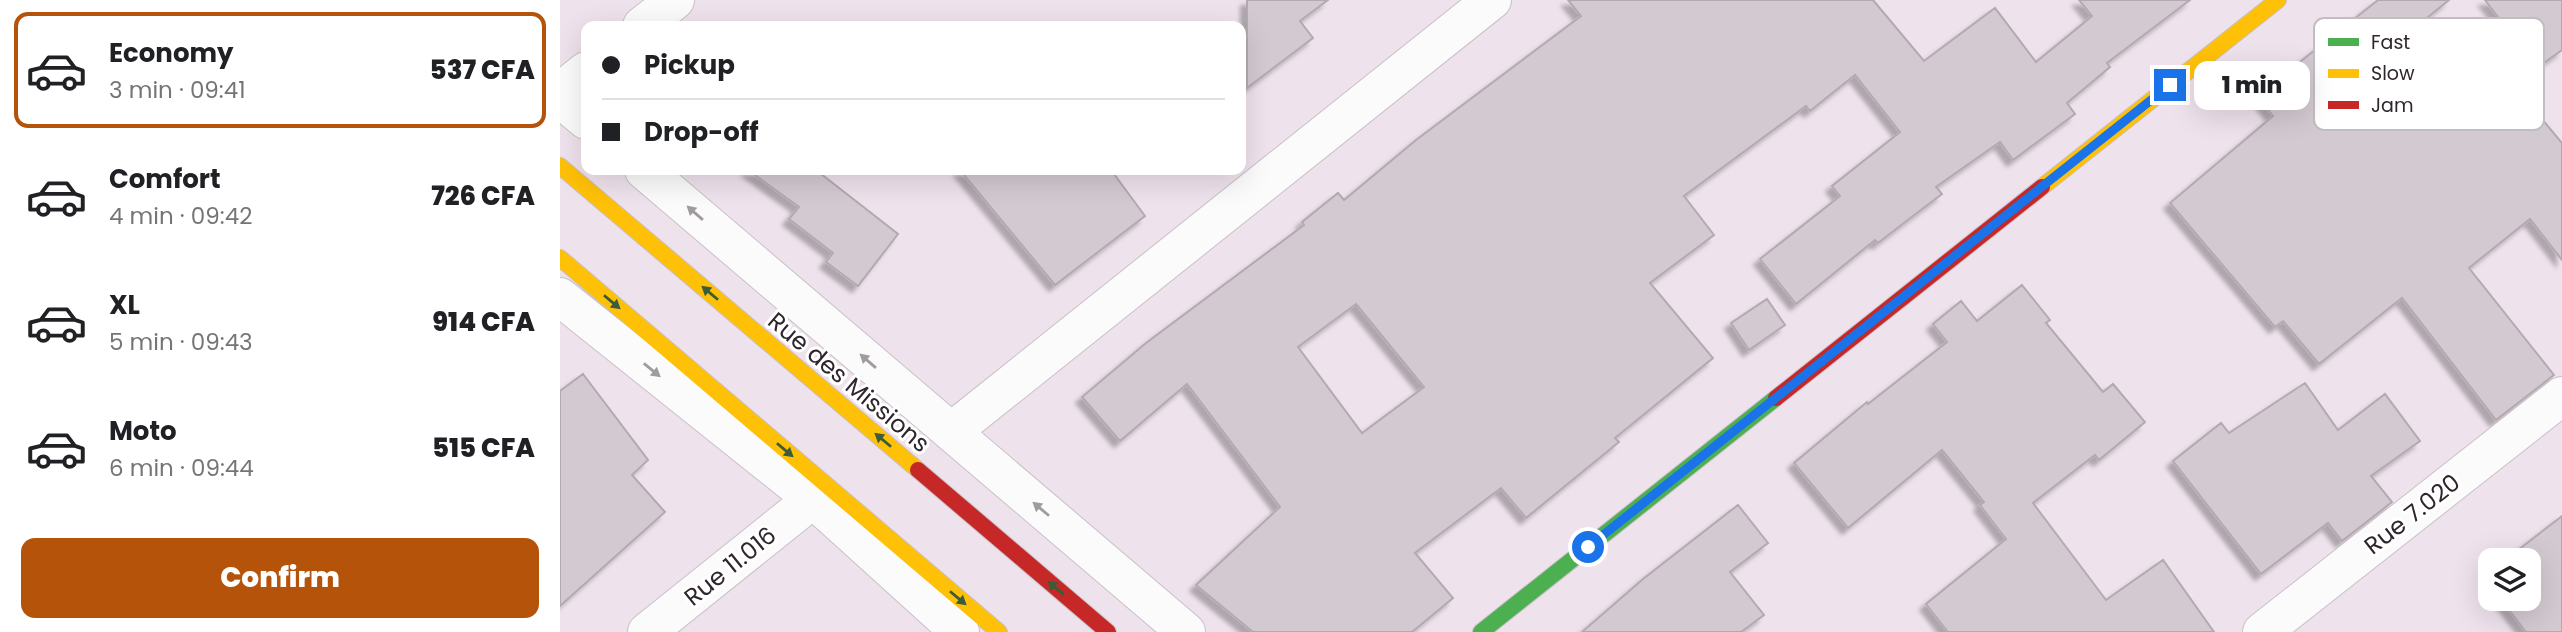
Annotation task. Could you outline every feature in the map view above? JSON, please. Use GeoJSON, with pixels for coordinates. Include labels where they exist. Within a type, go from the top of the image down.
{"type":"FeatureCollection","features":[{"type":"Feature","properties":{"kind":"main road"},"geometry":{"type":"LineString","coordinates":[[1481,632],[2278,0]]}},
{"type":"Feature","properties":{"kind":"main road","name":"Rue des Missions"},"geometry":{"type":"LineString","coordinates":[[560,166],[1108,632]]}},
{"type":"Feature","properties":{"kind":"main road"},"geometry":{"type":"LineString","coordinates":[[560,258],[999,632]]}},
{"type":"Feature","properties":{"kind":"street"},"geometry":{"type":"LineString","coordinates":[[648,21],[675,0]]}},
{"type":"Feature","properties":{"kind":"street"},"geometry":{"type":"LineString","coordinates":[[951,432],[1492,0]]}},
{"type":"Feature","properties":{"kind":"street"},"geometry":{"type":"LineString","coordinates":[[560,92],[581,75]]}},
{"type":"Feature","properties":{"kind":"street"},"geometry":{"type":"LineString","coordinates":[[560,98],[581,116]]}},
{"type":"Feature","properties":{"kind":"street"},"geometry":{"type":"LineString","coordinates":[[650,175],[1186,632]]}},
{"type":"Feature","properties":{"kind":"street"},"geometry":{"type":"LineString","coordinates":[[560,297],[813,499],[960,632]]}},
{"type":"Feature","properties":{"kind":"street","name":"Rue 7.020"},"geometry":{"type":"LineString","coordinates":[[2262,632],[2562,396]]}},
{"type":"Feature","properties":{"kind":"street","name":"Rue 11.016"},"geometry":{"type":"LineString","coordinates":[[647,632],[813,499]]}},
{"type":"Feature","properties":{"kind":"building"},"geometry":{"type":"Polygon","coordinates":[[[1247,0],[1328,0],[1300,21],[1313,38],[1247,88],[1247,0]]]}},
{"type":"Feature","properties":{"kind":"building"},"geometry":{"type":"Polygon","coordinates":[[[1568,0],[1873,0],[1924,61],[1995,8],[2036,62],[2092,16],[2079,0],[2190,0],[2107,63],[2110,67],[2067,103],[2075,114],[2013,160],[2000,142],[1936,187],[1942,194],[1878,243],[1875,240],[1796,304],[1760,259],[1840,196],[1832,186],[1900,132],[1855,75],[1810,111],[1806,106],[1684,196],[1714,235],[1650,283],[1713,358],[1615,438],[1619,442],[1526,518],[1501,488],[1415,553],[1453,598],[1412,632],[1253,632],[1196,585],[1280,507],[1187,384],[1120,441],[1082,397],[1146,343],[1304,225],[1302,222],[1338,193],[1344,200],[1416,140],[1581,16],[1568,0]],[[1356,304],[1298,347],[1362,433],[1424,387],[1356,304]]]}},
{"type":"Feature","properties":{"kind":"building"},"geometry":{"type":"Polygon","coordinates":[[[2378,0],[2449,0],[2427,18],[2355,18],[2378,0]]]}},
{"type":"Feature","properties":{"kind":"building"},"geometry":{"type":"Polygon","coordinates":[[[2485,0],[2562,0],[2562,50],[2544,63],[2544,18],[2499,18],[2485,0]]]}},
{"type":"Feature","properties":{"kind":"building"},"geometry":{"type":"Polygon","coordinates":[[[2314,51],[2314,130],[2544,130],[2544,121],[2562,143],[2562,260],[2530,219],[2469,268],[2554,375],[2496,420],[2402,298],[2319,364],[2283,321],[2275,327],[2170,203],[2273,116],[2257,96],[2314,51]]]}},
{"type":"Feature","properties":{"kind":"building"},"geometry":{"type":"Polygon","coordinates":[[[755,175],[822,175],[898,234],[858,286],[826,262],[833,253],[789,219],[799,207],[755,175]]]}},
{"type":"Feature","properties":{"kind":"building"},"geometry":{"type":"Polygon","coordinates":[[[964,175],[1115,175],[1145,216],[1055,285],[964,175]]]}},
{"type":"Feature","properties":{"kind":"building"},"geometry":{"type":"Polygon","coordinates":[[[2022,285],[2050,320],[2046,323],[2103,392],[2113,384],[2145,422],[2099,460],[2095,455],[2033,503],[2106,600],[2163,560],[2214,632],[1948,632],[1926,604],[2006,539],[1980,505],[1984,502],[1942,450],[1848,528],[1794,463],[1867,402],[1868,404],[1947,342],[1933,324],[1961,301],[1977,321],[2022,285]]]}},
{"type":"Feature","properties":{"kind":"building"},"geometry":{"type":"Polygon","coordinates":[[[1767,299],[1785,325],[1749,350],[1731,323],[1767,299]]]}},
{"type":"Feature","properties":{"kind":"building"},"geometry":{"type":"Polygon","coordinates":[[[583,374],[648,460],[632,475],[665,512],[560,606],[560,391],[583,374]]]}},
{"type":"Feature","properties":{"kind":"building"},"geometry":{"type":"Polygon","coordinates":[[[2305,383],[2338,430],[2385,394],[2420,441],[2371,476],[2392,502],[2342,541],[2328,523],[2261,574],[2173,461],[2221,423],[2229,433],[2305,383]]]}},
{"type":"Feature","properties":{"kind":"building"},"geometry":{"type":"Polygon","coordinates":[[[1738,505],[1768,543],[1730,572],[1764,615],[1741,632],[1582,632],[1643,579],[1738,505]]]}},
{"type":"Feature","properties":{"kind":"building"},"geometry":{"type":"Polygon","coordinates":[[[2562,516],[2562,632],[2526,632],[2510,611],[2541,611],[2541,548],[2521,548],[2562,516]]]}},
{"type":"Feature","properties":{"kind":"traffic: fast"},"geometry":{"type":"LineString","coordinates":[[1481,632],[1776,398]]}},
{"type":"Feature","properties":{"kind":"traffic: slow"},"geometry":{"type":"LineString","coordinates":[[2042,187],[2278,0]]}},
{"type":"Feature","properties":{"kind":"traffic: slow"},"geometry":{"type":"LineString","coordinates":[[560,166],[918,470]]}},
{"type":"Feature","properties":{"kind":"traffic: slow"},"geometry":{"type":"LineString","coordinates":[[560,258],[999,632]]}},
{"type":"Feature","properties":{"kind":"traffic: jam"},"geometry":{"type":"LineString","coordinates":[[1776,398],[2042,187]]}},
{"type":"Feature","properties":{"kind":"traffic: jam"},"geometry":{"type":"LineString","coordinates":[[918,470],[1108,632]]}},
{"type":"Feature","properties":{"kind":"route"},"geometry":{"type":"LineString","coordinates":[[1588,547],[2170,85]]}}]}
